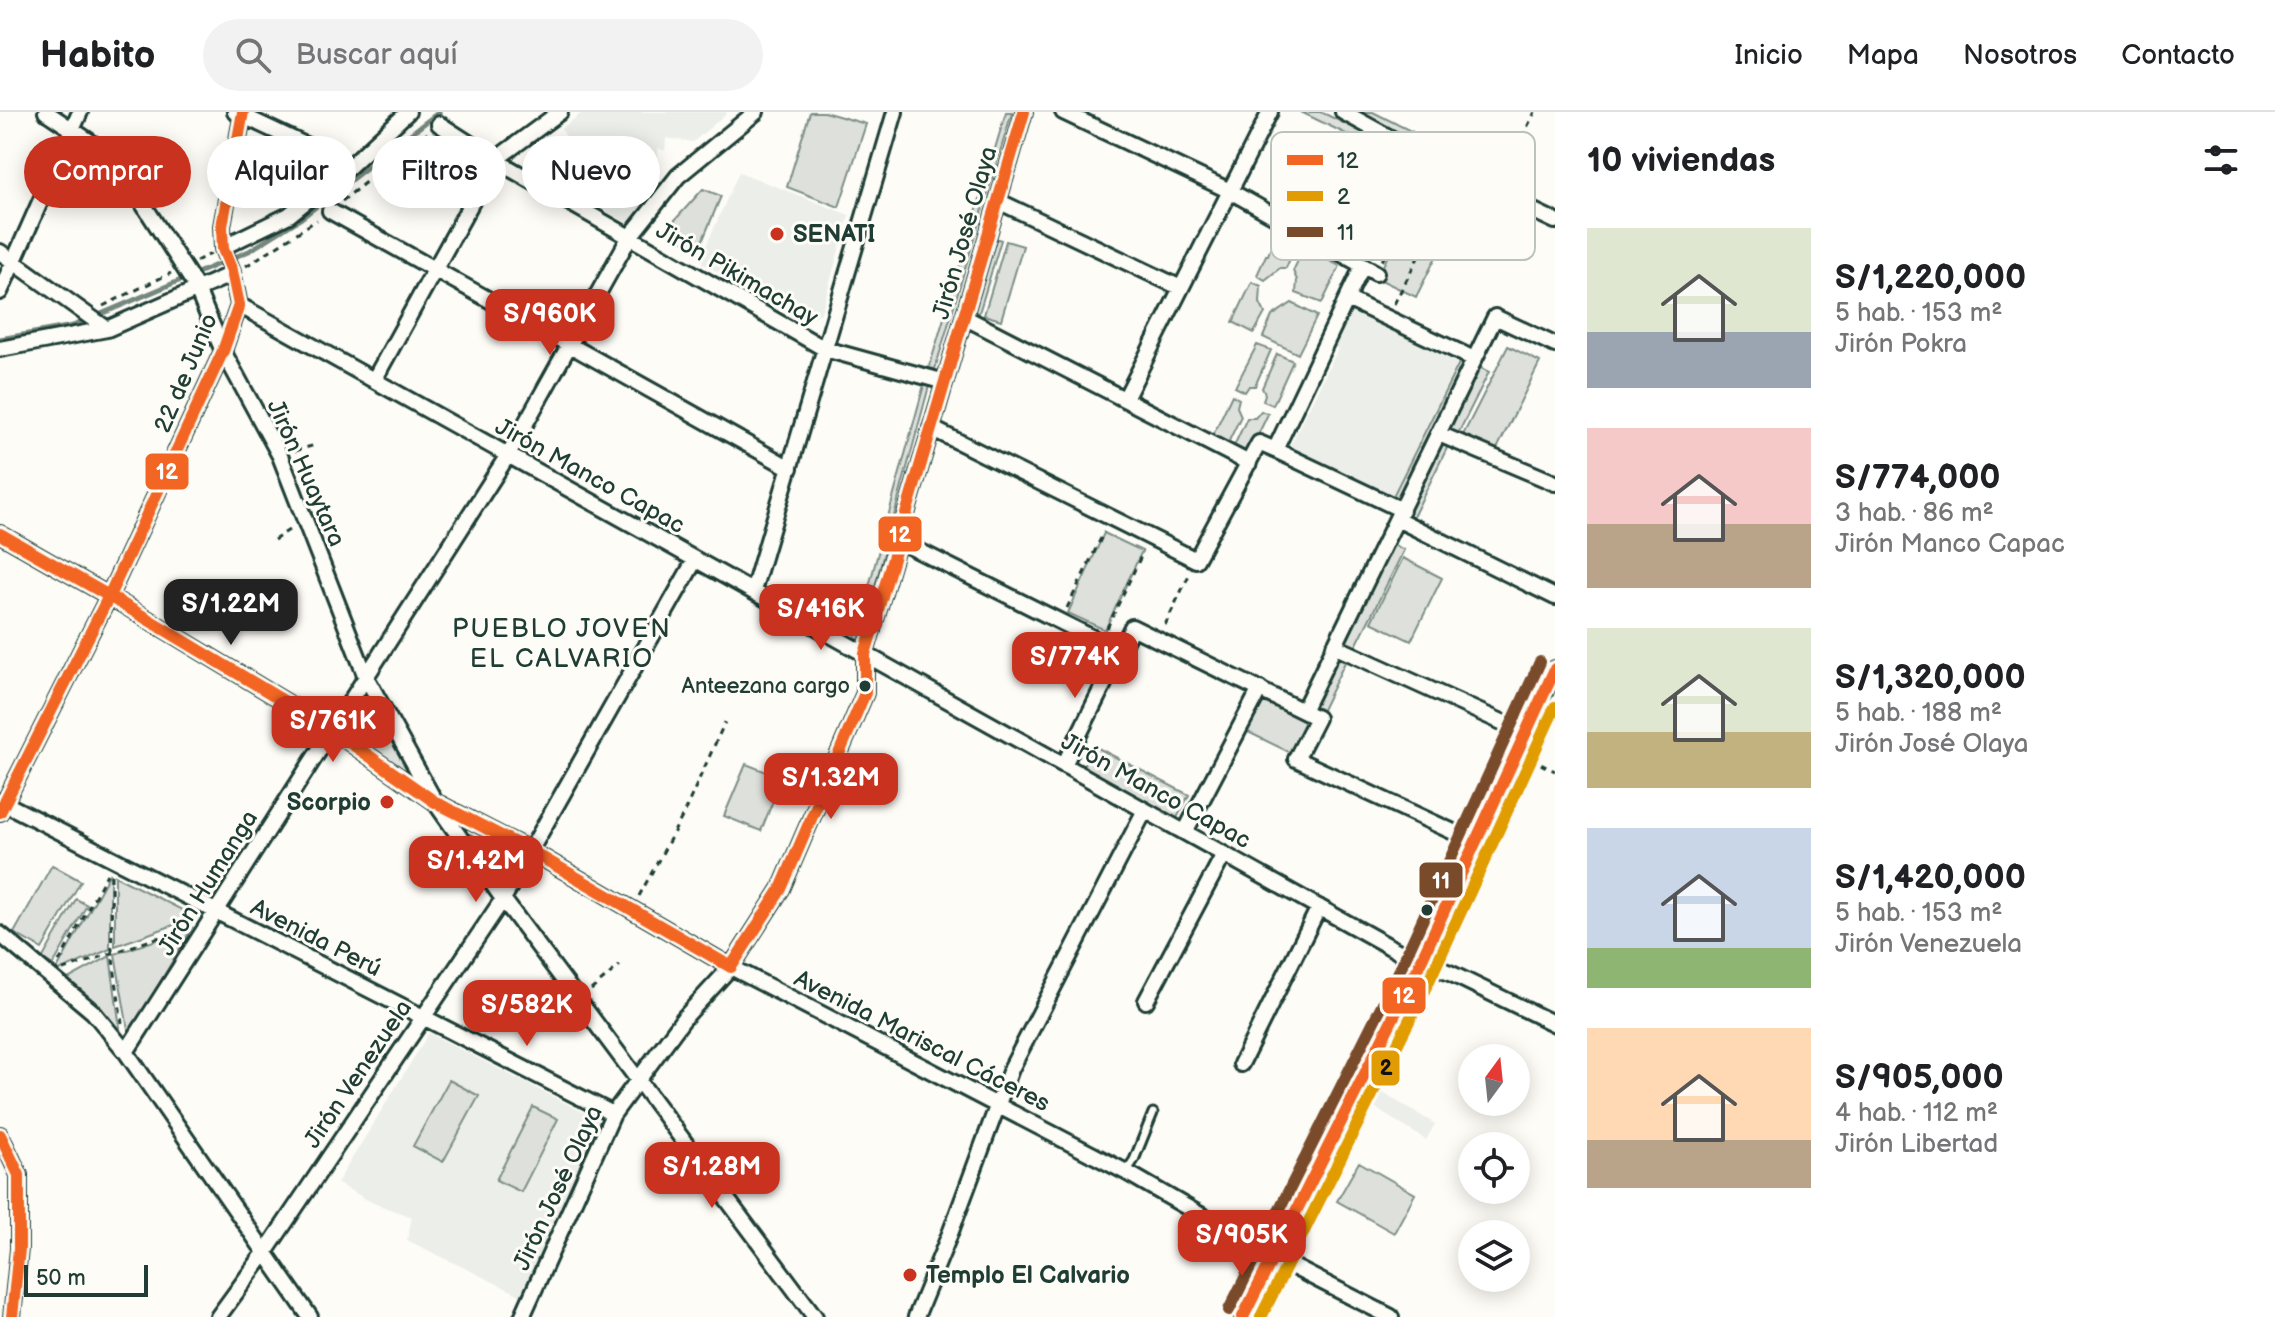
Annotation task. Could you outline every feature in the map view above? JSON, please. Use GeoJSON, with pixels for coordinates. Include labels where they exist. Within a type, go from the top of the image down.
{"type":"FeatureCollection","features":[{"type":"Feature","properties":{"kind":"street","name":"Jirón Huaytara"},"geometry":{"type":"LineString","coordinates":[[46,112],[113,157],[195,287],[223,351],[280,456],[366,677],[435,802]]}},
{"type":"Feature","properties":{"kind":"street"},"geometry":{"type":"LineString","coordinates":[[0,292],[80,112]]}},
{"type":"Feature","properties":{"kind":"street"},"geometry":{"type":"LineString","coordinates":[[356,160],[408,112]]}},
{"type":"Feature","properties":{"kind":"street"},"geometry":{"type":"LineString","coordinates":[[506,152],[560,112]]}},
{"type":"Feature","properties":{"kind":"street"},"geometry":{"type":"LineString","coordinates":[[753,591],[895,112]]}},
{"type":"Feature","properties":{"kind":"street","name":"Jirón José Olaya"},"geometry":{"type":"LineString","coordinates":[[522,1317],[613,1114],[684,1018],[731,967],[781,889],[865,693],[865,654],[1024,112]]}},
{"type":"Feature","properties":{"kind":"street"},"geometry":{"type":"LineString","coordinates":[[1063,112],[1230,191],[1271,214]]}},
{"type":"Feature","properties":{"kind":"street"},"geometry":{"type":"LineString","coordinates":[[1125,399],[1270,112]]}},
{"type":"Feature","properties":{"kind":"street"},"geometry":{"type":"LineString","coordinates":[[1343,112],[1380,132]]}},
{"type":"Feature","properties":{"kind":"street"},"geometry":{"type":"LineString","coordinates":[[289,136],[242,113],[222,226],[223,248],[298,208]]}},
{"type":"Feature","properties":{"kind":"street","name":"Jirón Humanga"},"geometry":{"type":"LineString","coordinates":[[126,1052],[508,455],[629,238],[678,176],[746,115]]}},
{"type":"Feature","properties":{"kind":"street","name":"Jirón Pikimachay"},"geometry":{"type":"LineString","coordinates":[[439,124],[458,136]]}},
{"type":"Feature","properties":{"kind":"street","name":"Jirón Pikimachay"},"geometry":{"type":"LineString","coordinates":[[506,166],[825,349],[945,382]]}},
{"type":"Feature","properties":{"kind":"street"},"geometry":{"type":"LineString","coordinates":[[998,201],[1181,288]]}},
{"type":"Feature","properties":{"kind":"street"},"geometry":{"type":"LineString","coordinates":[[374,380],[469,208]]}},
{"type":"Feature","properties":{"kind":"street"},"geometry":{"type":"LineString","coordinates":[[330,211],[790,468]]}},
{"type":"Feature","properties":{"kind":"street"},"geometry":{"type":"LineString","coordinates":[[1535,211],[1555,221]]}},
{"type":"Feature","properties":{"kind":"street","name":"22 de Junio"},"geometry":{"type":"LineString","coordinates":[[2,805],[109,596],[223,351],[239,305],[223,248]]}},
{"type":"Feature","properties":{"kind":"street"},"geometry":{"type":"LineString","coordinates":[[0,252],[105,328]]}},
{"type":"Feature","properties":{"kind":"street"},"geometry":{"type":"LineString","coordinates":[[1275,450],[1347,299],[1369,270],[1351,260]]}},
{"type":"Feature","properties":{"kind":"street"},"geometry":{"type":"LineString","coordinates":[[0,349],[105,328],[232,272]]}},
{"type":"Feature","properties":{"kind":"street"},"geometry":{"type":"LineString","coordinates":[[1347,299],[1474,359]]}},
{"type":"Feature","properties":{"kind":"street","name":"Jirón Manco Capac"},"geometry":{"type":"LineString","coordinates":[[239,305],[1401,953],[1555,1024]]}},
{"type":"Feature","properties":{"kind":"street"},"geometry":{"type":"LineString","coordinates":[[964,317],[1249,463]]}},
{"type":"Feature","properties":{"kind":"street"},"geometry":{"type":"LineString","coordinates":[[1475,842],[1296,759],[1334,646],[1495,317],[1555,345]]}},
{"type":"Feature","properties":{"kind":"street"},"geometry":{"type":"LineString","coordinates":[[931,428],[1196,560],[1259,443],[1555,597]]}},
{"type":"Feature","properties":{"kind":"street"},"geometry":{"type":"LineString","coordinates":[[1439,434],[1555,483]]}},
{"type":"Feature","properties":{"kind":"street"},"geometry":{"type":"LineString","coordinates":[[0,534],[332,730],[435,802],[503,899],[815,1317]]}},
{"type":"Feature","properties":{"kind":"street"},"geometry":{"type":"LineString","coordinates":[[899,541],[1119,651]]}},
{"type":"Feature","properties":{"kind":"street","name":"Jirón Venezuela"},"geometry":{"type":"LineString","coordinates":[[218,1317],[264,1254],[503,899],[695,560]]}},
{"type":"Feature","properties":{"kind":"street"},"geometry":{"type":"LineString","coordinates":[[1064,765],[1132,627],[1310,714]]}},
{"type":"Feature","properties":{"kind":"street"},"geometry":{"type":"LineString","coordinates":[[1334,646],[1526,733]]}},
{"type":"Feature","properties":{"kind":"street"},"geometry":{"type":"LineString","coordinates":[[1243,1317],[1421,960],[1555,669]]}},
{"type":"Feature","properties":{"kind":"street"},"geometry":{"type":"LineString","coordinates":[[1185,832],[1260,689]]}},
{"type":"Feature","properties":{"kind":"street","name":"Avenida Mariscal Cáceres"},"geometry":{"type":"LineString","coordinates":[[435,802],[529,850],[731,967],[1126,1172],[1274,1257],[1391,1317]]}},
{"type":"Feature","properties":{"kind":"street","name":"Avenida Perú"},"geometry":{"type":"LineString","coordinates":[[2,805],[214,915],[613,1114]]}},
{"type":"Feature","properties":{"kind":"street"},"geometry":{"type":"LineString","coordinates":[[916,1317],[1011,1069],[1145,810]]}},
{"type":"Feature","properties":{"kind":"street"},"geometry":{"type":"LineString","coordinates":[[1146,1001],[1224,854]]}},
{"type":"Feature","properties":{"kind":"street"},"geometry":{"type":"LineString","coordinates":[[1241,1064],[1319,907]]}},
{"type":"Feature","properties":{"kind":"street"},"geometry":{"type":"LineString","coordinates":[[0,934],[93,1012],[126,1052],[310,1317]]}},
{"type":"Feature","properties":{"kind":"street"},"geometry":{"type":"LineString","coordinates":[[0,1135],[19,1175],[19,1249],[12,1317]]}},
{"type":"Feature","properties":{"kind":"lane"},"geometry":{"type":"LineString","coordinates":[[1126,1172],[1153,1113]]}},
{"type":"Feature","properties":{"kind":"path"},"geometry":{"type":"LineString","coordinates":[[1525,132],[1535,112]]}},
{"type":"Feature","properties":{"kind":"path"},"geometry":{"type":"LineString","coordinates":[[232,272],[330,211],[439,124]]}},
{"type":"Feature","properties":{"kind":"path"},"geometry":{"type":"LineString","coordinates":[[1369,270],[1375,260]]}},
{"type":"Feature","properties":{"kind":"path"},"geometry":{"type":"LineString","coordinates":[[1387,318],[1417,260]]}},
{"type":"Feature","properties":{"kind":"path"},"geometry":{"type":"LineString","coordinates":[[280,456],[315,445]]}},
{"type":"Feature","properties":{"kind":"path"},"geometry":{"type":"LineString","coordinates":[[1060,622],[1111,518]]}},
{"type":"Feature","properties":{"kind":"path"},"geometry":{"type":"LineString","coordinates":[[274,540],[305,520]]}},
{"type":"Feature","properties":{"kind":"path"},"geometry":{"type":"LineString","coordinates":[[1101,642],[1150,537]]}},
{"type":"Feature","properties":{"kind":"path"},"geometry":{"type":"LineString","coordinates":[[1158,640],[1196,560]]}},
{"type":"Feature","properties":{"kind":"path"},"geometry":{"type":"LineString","coordinates":[[631,910],[682,817],[725,722]]}},
{"type":"Feature","properties":{"kind":"path"},"geometry":{"type":"LineString","coordinates":[[1517,753],[1555,771]]}},
{"type":"Feature","properties":{"kind":"path"},"geometry":{"type":"LineString","coordinates":[[122,1023],[112,952],[111,867],[52,974],[112,952],[214,915]]}},
{"type":"Feature","properties":{"kind":"path"},"geometry":{"type":"LineString","coordinates":[[579,1000],[620,965]]}},
{"type":"Feature","properties":{"kind":"shaded area"},"geometry":{"type":"Polygon","coordinates":[[[583,112],[727,113],[693,142],[666,138],[665,151],[660,149],[660,136],[566,136],[561,129],[583,112]]]}},
{"type":"Feature","properties":{"kind":"shaded area"},"geometry":{"type":"Polygon","coordinates":[[[810,112],[824,112],[866,124],[839,207],[787,187],[810,112]]]}},
{"type":"Feature","properties":{"kind":"shaded area"},"geometry":{"type":"Polygon","coordinates":[[[1006,112],[1012,112],[935,369],[929,368],[1006,112]]]}},
{"type":"Feature","properties":{"kind":"shaded area"},"geometry":{"type":"Polygon","coordinates":[[[1301,112],[1321,112],[1362,132],[1342,132],[1301,112]]]}},
{"type":"Feature","properties":{"kind":"shaded area"},"geometry":{"type":"Polygon","coordinates":[[[1354,112],[1373,112],[1413,132],[1394,132],[1354,112]]]}},
{"type":"Feature","properties":{"kind":"shaded area","name":"SENATI"},"geometry":{"type":"Polygon","coordinates":[[[739,172],[849,215],[821,313],[807,320],[702,263],[703,253],[739,172]]]}},
{"type":"Feature","properties":{"kind":"shaded area"},"geometry":{"type":"Polygon","coordinates":[[[703,189],[721,196],[699,249],[665,231],[703,189]]]}},
{"type":"Feature","properties":{"kind":"shaded area"},"geometry":{"type":"Polygon","coordinates":[[[600,208],[639,208],[629,224],[600,208]]]}},
{"type":"Feature","properties":{"kind":"shaded area"},"geometry":{"type":"Polygon","coordinates":[[[995,238],[1001,240],[979,313],[972,311],[995,238]]]}},
{"type":"Feature","properties":{"kind":"shaded area"},"geometry":{"type":"Polygon","coordinates":[[[1006,241],[1023,246],[1001,320],[984,315],[1006,241]]]}},
{"type":"Feature","properties":{"kind":"shaded area"},"geometry":{"type":"Polygon","coordinates":[[[1271,247],[1271,260],[1289,260],[1286,268],[1280,268],[1265,280],[1257,275],[1271,247]]]}},
{"type":"Feature","properties":{"kind":"shaded area"},"geometry":{"type":"Polygon","coordinates":[[[1298,260],[1328,260],[1340,266],[1322,303],[1296,293],[1297,280],[1293,271],[1298,260]]]}},
{"type":"Feature","properties":{"kind":"shaded area"},"geometry":{"type":"Polygon","coordinates":[[[1386,260],[1434,260],[1416,297],[1377,278],[1386,260]]]}},
{"type":"Feature","properties":{"kind":"shaded area"},"geometry":{"type":"Polygon","coordinates":[[[1252,282],[1261,286],[1260,303],[1265,313],[1254,333],[1233,322],[1252,282]]]}},
{"type":"Feature","properties":{"kind":"shaded area"},"geometry":{"type":"Polygon","coordinates":[[[1292,303],[1317,316],[1298,354],[1263,337],[1272,316],[1292,303]]]}},
{"type":"Feature","properties":{"kind":"shaded area"},"geometry":{"type":"Polygon","coordinates":[[[1347,304],[1459,359],[1392,496],[1290,446],[1338,349],[1328,343],[1347,304]]]}},
{"type":"Feature","properties":{"kind":"shaded area"},"geometry":{"type":"Polygon","coordinates":[[[1257,345],[1271,350],[1255,386],[1249,386],[1245,392],[1235,387],[1257,345]]]}},
{"type":"Feature","properties":{"kind":"shaded area"},"geometry":{"type":"Polygon","coordinates":[[[1508,346],[1540,362],[1495,453],[1462,437],[1508,346]]]}},
{"type":"Feature","properties":{"kind":"shaded area"},"geometry":{"type":"Polygon","coordinates":[[[1277,354],[1293,361],[1273,405],[1263,401],[1265,394],[1262,388],[1277,354]]]}},
{"type":"Feature","properties":{"kind":"shaded area"},"geometry":{"type":"Polygon","coordinates":[[[1460,361],[1468,364],[1399,504],[1391,500],[1460,361]]]}},
{"type":"Feature","properties":{"kind":"shaded area"},"geometry":{"type":"Polygon","coordinates":[[[1475,365],[1489,372],[1456,438],[1443,431],[1475,365]]]}},
{"type":"Feature","properties":{"kind":"shaded area"},"geometry":{"type":"Polygon","coordinates":[[[924,385],[929,386],[860,642],[854,641],[924,385]]]}},
{"type":"Feature","properties":{"kind":"shaded area"},"geometry":{"type":"Polygon","coordinates":[[[1232,395],[1239,399],[1237,407],[1241,416],[1227,445],[1211,439],[1232,395]]]}},
{"type":"Feature","properties":{"kind":"shaded area"},"geometry":{"type":"Polygon","coordinates":[[[1261,411],[1268,414],[1248,456],[1233,448],[1247,418],[1255,418],[1261,411]]]}},
{"type":"Feature","properties":{"kind":"shaded area"},"geometry":{"type":"Polygon","coordinates":[[[1441,438],[1450,442],[1413,517],[1404,512],[1441,438]]]}},
{"type":"Feature","properties":{"kind":"shaded area"},"geometry":{"type":"Polygon","coordinates":[[[1104,533],[1142,551],[1105,630],[1068,613],[1104,533]]]}},
{"type":"Feature","properties":{"kind":"shaded area"},"geometry":{"type":"Polygon","coordinates":[[[1388,542],[1404,550],[1354,650],[1338,642],[1388,542]]]}},
{"type":"Feature","properties":{"kind":"shaded area"},"geometry":{"type":"Polygon","coordinates":[[[1403,558],[1442,578],[1411,641],[1371,622],[1403,558]]]}},
{"type":"Feature","properties":{"kind":"shaded area"},"geometry":{"type":"Polygon","coordinates":[[[1336,653],[1347,658],[1320,714],[1309,709],[1336,653]]]}},
{"type":"Feature","properties":{"kind":"shaded area"},"geometry":{"type":"Polygon","coordinates":[[[1262,693],[1313,718],[1295,755],[1244,730],[1262,693]]]}},
{"type":"Feature","properties":{"kind":"shaded area"},"geometry":{"type":"Polygon","coordinates":[[[373,694],[408,771],[405,772],[347,730],[373,694]]]}},
{"type":"Feature","properties":{"kind":"shaded area"},"geometry":{"type":"Polygon","coordinates":[[[1094,746],[1189,795],[1176,820],[1080,771],[1094,746]]]}},
{"type":"Feature","properties":{"kind":"shaded area"},"geometry":{"type":"Polygon","coordinates":[[[746,764],[782,778],[761,831],[724,816],[746,764]]]}},
{"type":"Feature","properties":{"kind":"shaded area"},"geometry":{"type":"Polygon","coordinates":[[[467,834],[513,857],[499,879],[466,840],[467,834]]]}},
{"type":"Feature","properties":{"kind":"shaded area"},"geometry":{"type":"Polygon","coordinates":[[[52,865],[81,881],[42,949],[14,933],[52,865]]]}},
{"type":"Feature","properties":{"kind":"shaded area"},"geometry":{"type":"Polygon","coordinates":[[[110,873],[110,949],[55,973],[110,873]]]}},
{"type":"Feature","properties":{"kind":"shaded area"},"geometry":{"type":"Polygon","coordinates":[[[115,876],[196,917],[115,946],[115,876]]]}},
{"type":"Feature","properties":{"kind":"shaded area"},"geometry":{"type":"Polygon","coordinates":[[[76,899],[87,905],[53,965],[42,959],[76,899]]]}},
{"type":"Feature","properties":{"kind":"shaded area"},"geometry":{"type":"Polygon","coordinates":[[[192,928],[129,1035],[115,954],[192,928]]]}},
{"type":"Feature","properties":{"kind":"shaded area"},"geometry":{"type":"Polygon","coordinates":[[[110,956],[121,1035],[68,979],[110,956]]]}},
{"type":"Feature","properties":{"kind":"shaded area"},"geometry":{"type":"Polygon","coordinates":[[[429,1033],[602,1122],[522,1296],[407,1240],[412,1217],[373,1203],[337,1183],[429,1033]]]}},
{"type":"Feature","properties":{"kind":"shaded area"},"geometry":{"type":"Polygon","coordinates":[[[449,1080],[479,1096],[443,1162],[413,1146],[449,1080]]]}},
{"type":"Feature","properties":{"kind":"shaded area"},"geometry":{"type":"Polygon","coordinates":[[[1370,1085],[1435,1124],[1426,1140],[1362,1100],[1370,1085]]]}},
{"type":"Feature","properties":{"kind":"shaded area"},"geometry":{"type":"Polygon","coordinates":[[[533,1107],[558,1119],[521,1192],[496,1180],[533,1107]]]}},
{"type":"Feature","properties":{"kind":"shaded area"},"geometry":{"type":"Polygon","coordinates":[[[1359,1162],[1415,1194],[1394,1233],[1337,1201],[1359,1162]]]}},
{"type":"Feature","properties":{"kind":"waterway"},"geometry":{"type":"LineString","coordinates":[[0,339],[73,326],[249,251],[300,219],[439,112]]}},
{"type":"Feature","properties":{"kind":"transit line","name":"12"},"geometry":{"type":"LineString","coordinates":[[0,812],[109,596],[223,351],[239,305],[232,271],[223,249],[222,226],[243,112]]}},
{"type":"Feature","properties":{"kind":"transit line","name":"12"},"geometry":{"type":"LineString","coordinates":[[0,534],[332,730],[435,802],[529,850],[731,967],[781,889],[865,693],[865,654],[1024,112]]}},
{"type":"Feature","properties":{"kind":"transit line","name":"11"},"geometry":{"type":"LineString","coordinates":[[1229,1310],[1400,969],[1540,662]]}},
{"type":"Feature","properties":{"kind":"transit line","name":"12"},"geometry":{"type":"LineString","coordinates":[[1243,1317],[1414,976],[1555,669]]}},
{"type":"Feature","properties":{"kind":"transit line","name":"2"},"geometry":{"type":"LineString","coordinates":[[1261,1317],[1428,983],[1555,707]]}},
{"type":"Feature","properties":{"kind":"transit line","name":"12"},"geometry":{"type":"LineString","coordinates":[[0,1135],[19,1175],[19,1249],[12,1317]]}},
{"type":"Feature","properties":{"kind":"place","name":"SENATI"},"geometry":{"type":"Point","coordinates":[777,234]}},
{"type":"Feature","properties":{"kind":"place","name":"Anteezana cargo"},"geometry":{"type":"Point","coordinates":[865,686]}},
{"type":"Feature","properties":{"kind":"place","name":"Scorpio"},"geometry":{"type":"Point","coordinates":[387,802]}},
{"type":"Feature","properties":{"kind":"place","name":"Templo El Calvario"},"geometry":{"type":"Point","coordinates":[910,1275]}},
{"type":"Feature","properties":{"kind":"district","name":"PUEBLO JOVEN EL CALVARIO"},"geometry":{"type":"Point","coordinates":[562,644]}}]}
